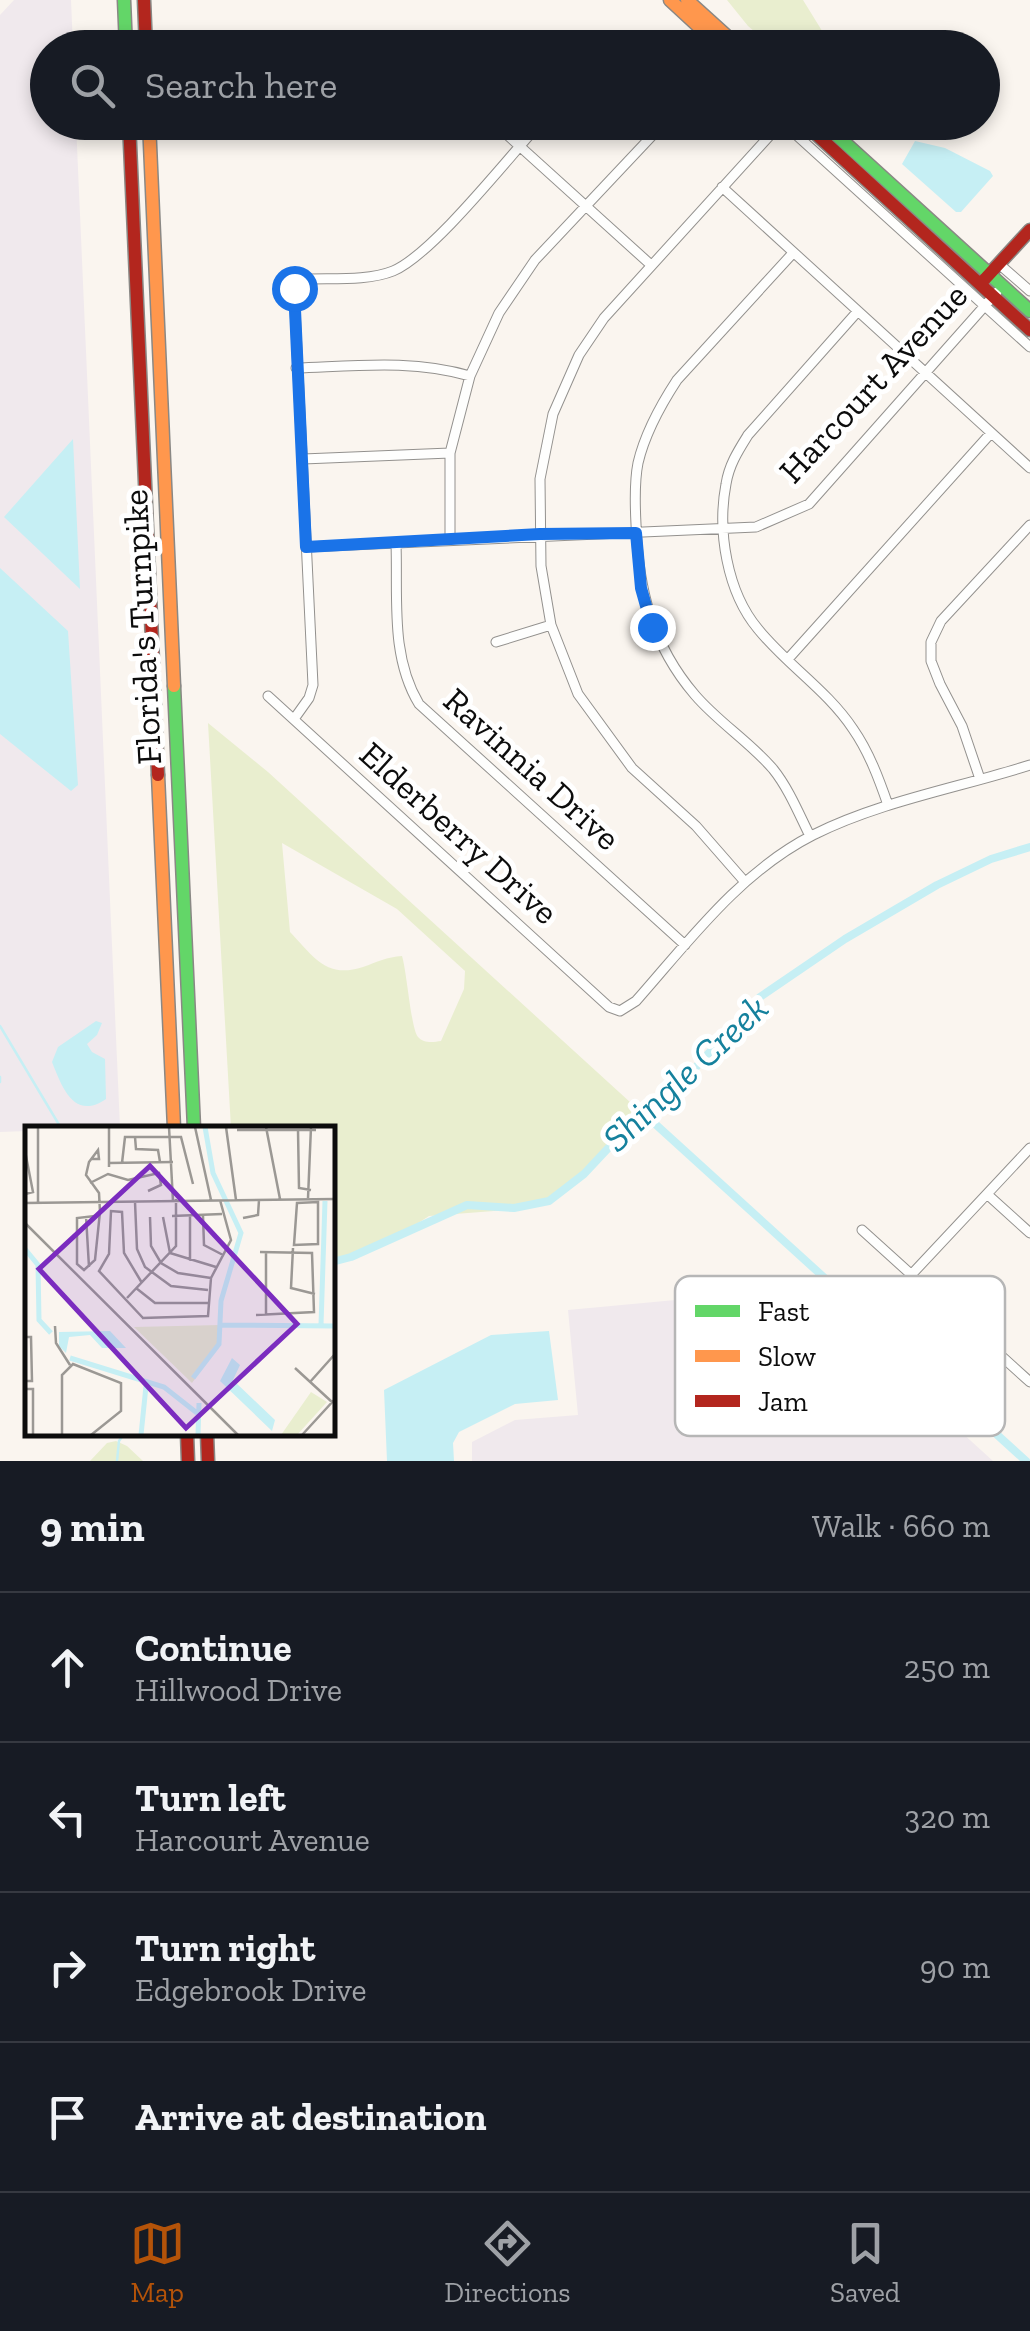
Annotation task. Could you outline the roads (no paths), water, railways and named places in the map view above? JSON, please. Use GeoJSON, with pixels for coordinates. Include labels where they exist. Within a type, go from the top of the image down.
{"type":"FeatureCollection","features":[{"type":"Feature","properties":{"kind":"main road"},"geometry":{"type":"LineString","coordinates":[[124,0],[125,30]]}},
{"type":"Feature","properties":{"kind":"main road"},"geometry":{"type":"LineString","coordinates":[[144,0],[145,30]]}},
{"type":"Feature","properties":{"kind":"main road"},"geometry":{"type":"LineString","coordinates":[[670,0],[702,30]]}},
{"type":"Feature","properties":{"kind":"main road"},"geometry":{"type":"LineString","coordinates":[[687,0],[720,30]]}},
{"type":"Feature","properties":{"kind":"main road","name":"Florida's Turnpike"},"geometry":{"type":"LineString","coordinates":[[131,140],[174,1126]]}},
{"type":"Feature","properties":{"kind":"main road","name":"Florida's Turnpike"},"geometry":{"type":"LineString","coordinates":[[151,140],[194,1126]]}},
{"type":"Feature","properties":{"kind":"main road"},"geometry":{"type":"LineString","coordinates":[[823,140],[1030,330]]}},
{"type":"Feature","properties":{"kind":"main road"},"geometry":{"type":"LineString","coordinates":[[834,140],[852,157],[864,160]]}},
{"type":"Feature","properties":{"kind":"main road"},"geometry":{"type":"LineString","coordinates":[[842,140],[995,269],[993,296]]}},
{"type":"Feature","properties":{"kind":"main road","name":"Harcourt Avenue"},"geometry":{"type":"LineString","coordinates":[[980,285],[1030,230]]}},
{"type":"Feature","properties":{"kind":"main road"},"geometry":{"type":"LineString","coordinates":[[993,296],[1030,311]]}},
{"type":"Feature","properties":{"kind":"main road"},"geometry":{"type":"LineString","coordinates":[[186,1436],[188,1461]]}},
{"type":"Feature","properties":{"kind":"main road"},"geometry":{"type":"LineString","coordinates":[[206,1436],[208,1461]]}},
{"type":"Feature","properties":{"kind":"street"},"geometry":{"type":"LineString","coordinates":[[512,140],[651,265]]}},
{"type":"Feature","properties":{"kind":"street"},"geometry":{"type":"LineString","coordinates":[[294,719],[310,698],[313,685],[294,288],[307,279],[374,276],[394,271],[448,224],[525,140]]}},
{"type":"Feature","properties":{"kind":"street"},"geometry":{"type":"LineString","coordinates":[[450,540],[450,453],[470,376],[498,313],[535,260],[647,140]]}},
{"type":"Feature","properties":{"kind":"street"},"geometry":{"type":"LineString","coordinates":[[745,882],[696,826],[632,768],[578,694],[551,625],[541,566],[540,479],[553,414],[579,355],[604,318],[766,140]]}},
{"type":"Feature","properties":{"kind":"street"},"geometry":{"type":"LineString","coordinates":[[804,140],[993,296],[1030,348]]}},
{"type":"Feature","properties":{"kind":"street"},"geometry":{"type":"LineString","coordinates":[[722,188],[1030,468]]}},
{"type":"Feature","properties":{"kind":"street"},"geometry":{"type":"LineString","coordinates":[[793,253],[677,380],[662,403],[638,465],[636,533],[646,608],[670,662],[696,696],[771,767],[810,836]]}},
{"type":"Feature","properties":{"kind":"street"},"geometry":{"type":"LineString","coordinates":[[995,269],[1030,292]]}},
{"type":"Feature","properties":{"kind":"street","name":"Harcourt Avenue"},"geometry":{"type":"LineString","coordinates":[[306,547],[756,526],[809,504],[993,296]]}},
{"type":"Feature","properties":{"kind":"street"},"geometry":{"type":"LineString","coordinates":[[858,312],[748,435],[733,458],[725,484],[724,526],[732,583],[740,603],[758,629],[826,694],[854,729],[888,805]]}},
{"type":"Feature","properties":{"kind":"street"},"geometry":{"type":"LineString","coordinates":[[296,368],[404,364],[445,368],[470,376]]}},
{"type":"Feature","properties":{"kind":"street"},"geometry":{"type":"LineString","coordinates":[[788,658],[991,433]]}},
{"type":"Feature","properties":{"kind":"street"},"geometry":{"type":"LineString","coordinates":[[302,459],[450,453]]}},
{"type":"Feature","properties":{"kind":"street"},"geometry":{"type":"LineString","coordinates":[[980,779],[962,726],[936,672],[931,642],[940,621],[1030,524]]}},
{"type":"Feature","properties":{"kind":"street","name":"Ravinnia Drive"},"geometry":{"type":"LineString","coordinates":[[396,543],[400,656],[405,681],[419,704],[685,945]]}},
{"type":"Feature","properties":{"kind":"street"},"geometry":{"type":"LineString","coordinates":[[496,642],[551,625]]}},
{"type":"Feature","properties":{"kind":"street","name":"Elderberry Drive"},"geometry":{"type":"LineString","coordinates":[[268,696],[614,1010],[628,1008],[636,1001],[685,945]]}},
{"type":"Feature","properties":{"kind":"street"},"geometry":{"type":"LineString","coordinates":[[685,945],[745,882],[810,836],[888,805],[1030,764]]}},
{"type":"Feature","properties":{"kind":"street"},"geometry":{"type":"LineString","coordinates":[[862,1230],[912,1275],[1030,1148]]}},
{"type":"Feature","properties":{"kind":"street"},"geometry":{"type":"LineString","coordinates":[[988,1195],[1030,1234]]}},
{"type":"Feature","properties":{"kind":"street"},"geometry":{"type":"LineString","coordinates":[[1005,1359],[1030,1382]]}},
{"type":"Feature","properties":{"kind":"water"},"geometry":{"type":"Polygon","coordinates":[[[915,141],[945,148],[993,176],[961,212],[956,212],[902,164],[915,141]]]}},
{"type":"Feature","properties":{"kind":"water"},"geometry":{"type":"Polygon","coordinates":[[[73,439],[80,589],[4,517],[73,439]]]}},
{"type":"Feature","properties":{"kind":"water"},"geometry":{"type":"Polygon","coordinates":[[[0,568],[68,631],[78,785],[71,791],[0,734],[0,568]]]}},
{"type":"Feature","properties":{"kind":"water"},"geometry":{"type":"Polygon","coordinates":[[[96,1021],[102,1023],[87,1044],[105,1059],[106,1099],[85,1106],[71,1098],[52,1062],[58,1047],[96,1021]]]}},
{"type":"Feature","properties":{"kind":"water"},"geometry":{"type":"Polygon","coordinates":[[[549,1331],[558,1400],[515,1404],[459,1432],[453,1443],[454,1461],[387,1461],[384,1390],[491,1335],[549,1331]]]}},
{"type":"Feature","properties":{"kind":"waterway","name":"Shingle Creek"},"geometry":{"type":"LineString","coordinates":[[335,1261],[467,1205],[514,1208],[549,1201],[584,1174],[642,1112],[676,1089],[760,997],[845,939],[937,885],[991,859],[1030,847]]}},
{"type":"Feature","properties":{"kind":"waterway"},"geometry":{"type":"LineString","coordinates":[[0,1026],[60,1126]]}},
{"type":"Feature","properties":{"kind":"waterway"},"geometry":{"type":"LineString","coordinates":[[0,1077],[0,1082]]}},
{"type":"Feature","properties":{"kind":"waterway"},"geometry":{"type":"LineString","coordinates":[[642,1112],[822,1276]]}},
{"type":"Feature","properties":{"kind":"waterway","name":"Shingle Creek"},"geometry":{"type":"LineString","coordinates":[[117,1461],[123,1436]]}},
{"type":"Feature","properties":{"kind":"waterway"},"geometry":{"type":"LineString","coordinates":[[998,1436],[1026,1461]]}}]}
